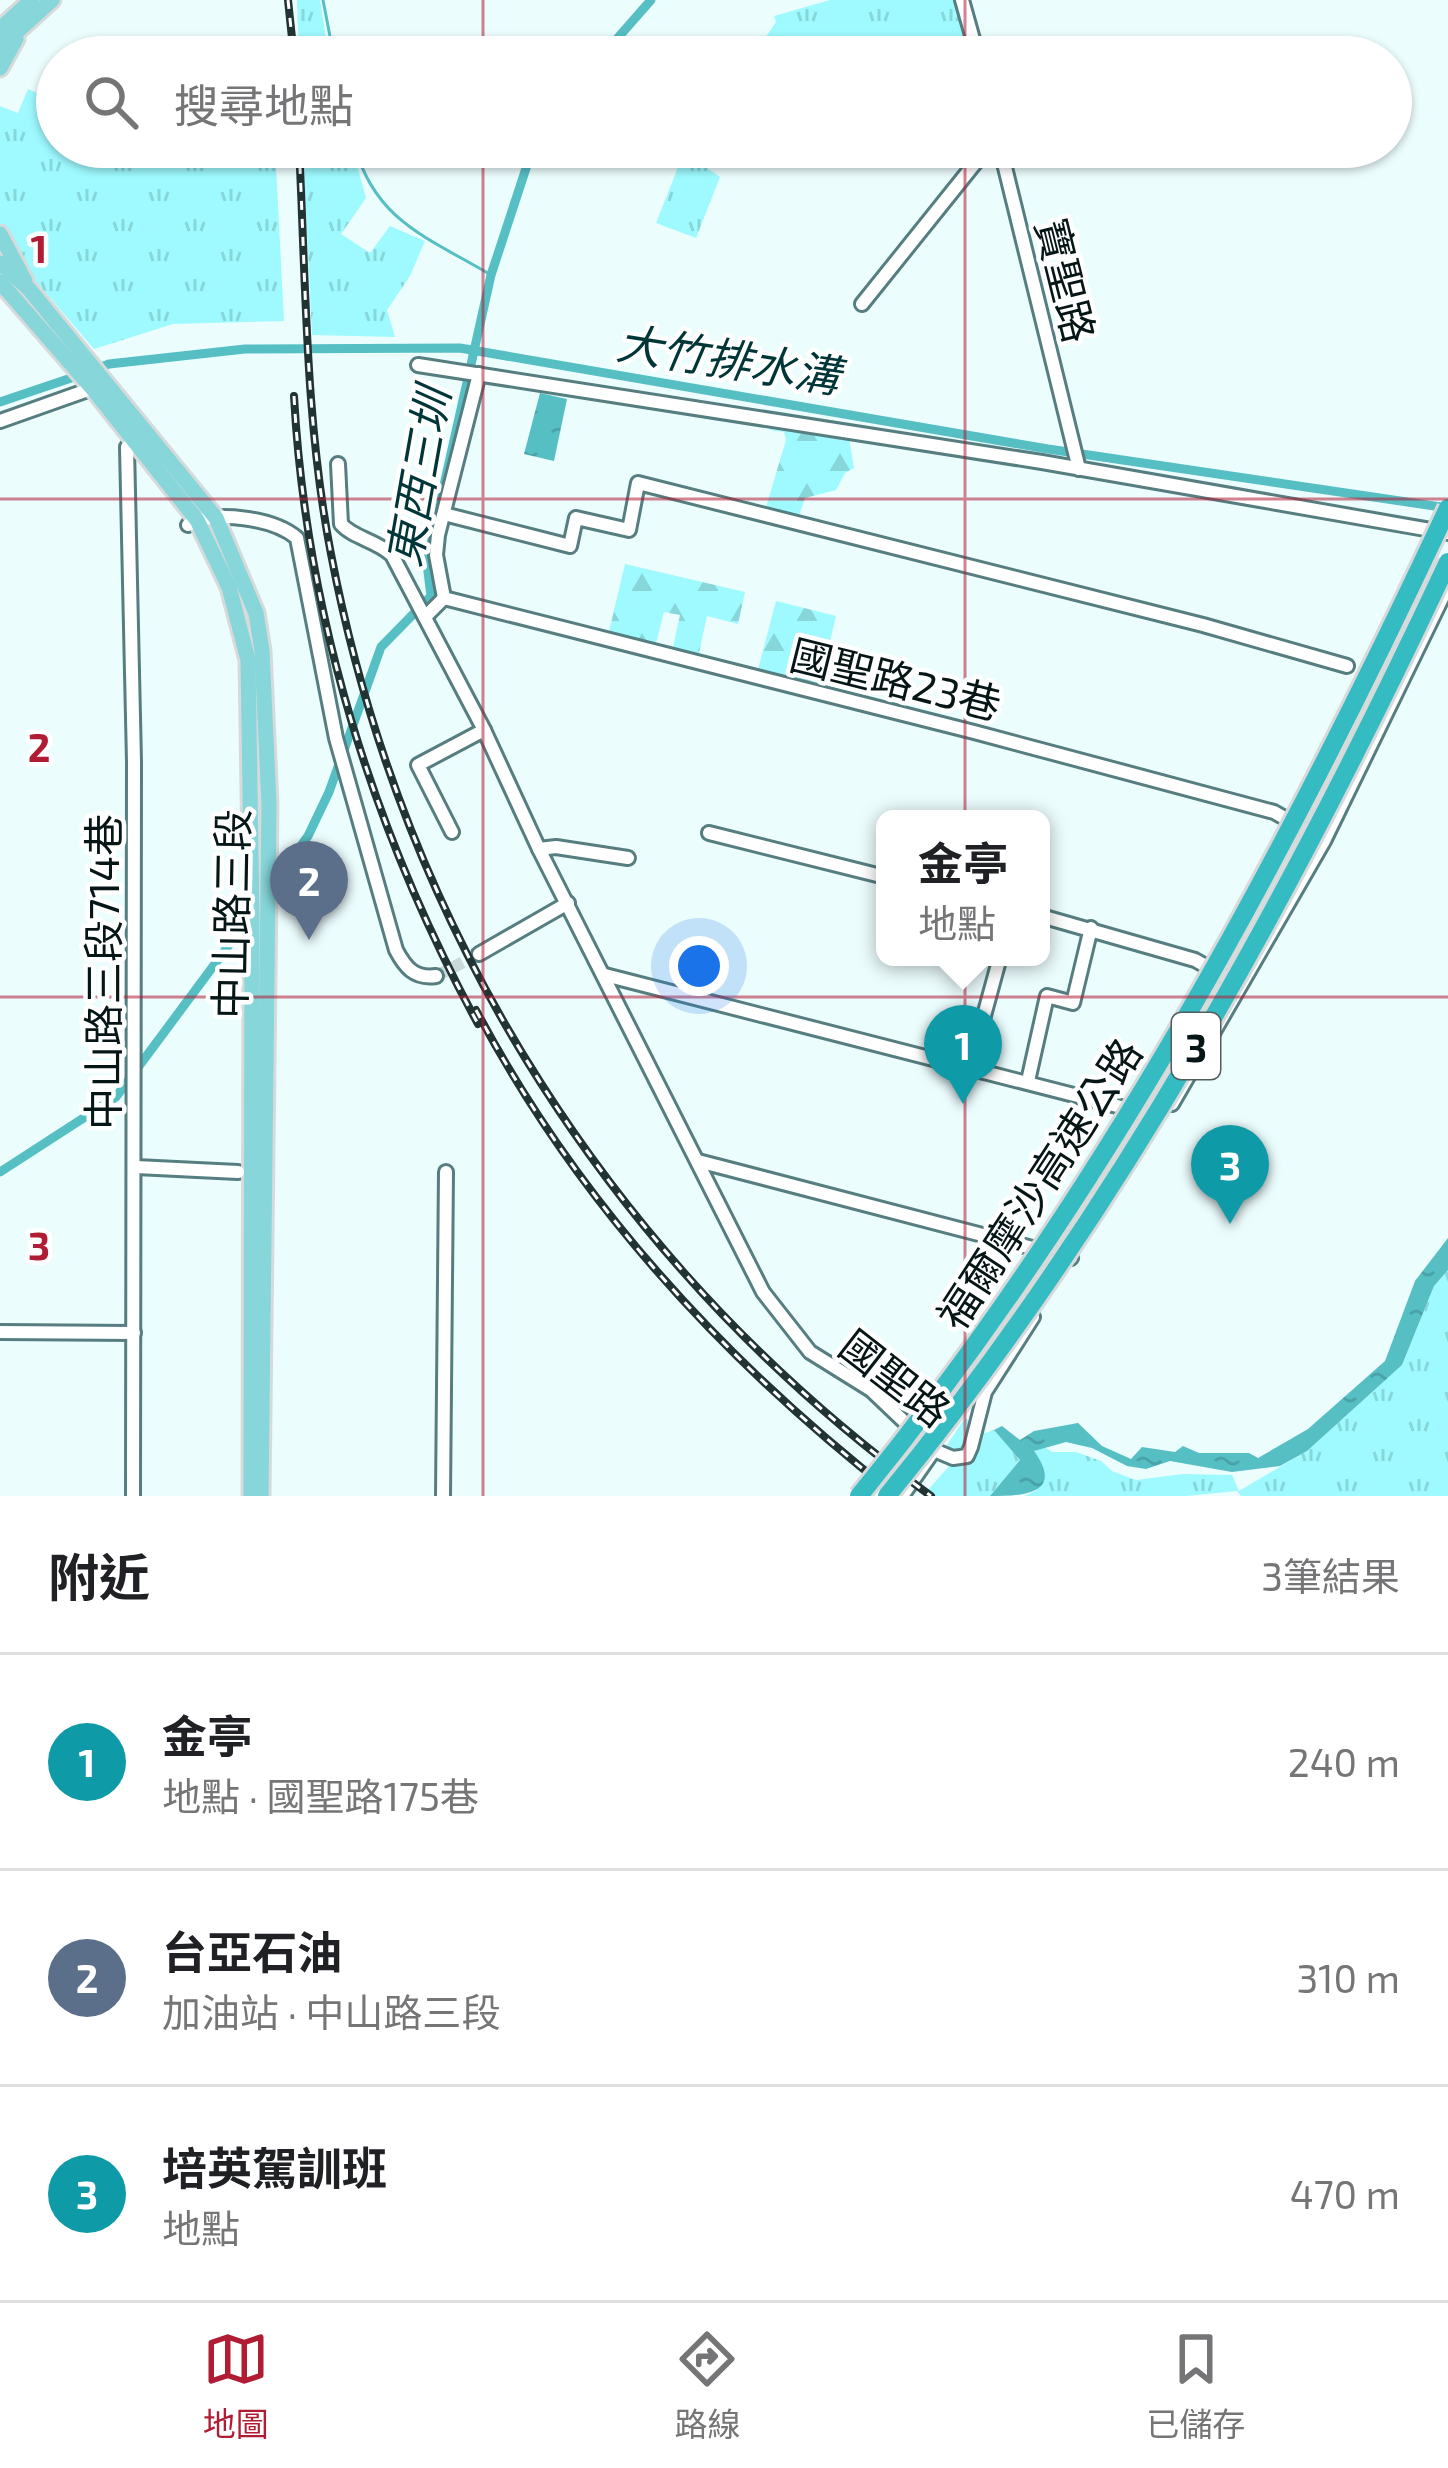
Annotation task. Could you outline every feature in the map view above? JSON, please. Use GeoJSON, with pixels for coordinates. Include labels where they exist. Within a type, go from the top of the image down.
{"type":"FeatureCollection","features":[{"type":"Feature","properties":{"kind":"highway","name":"福爾摩沙高速公路"},"geometry":{"type":"LineString","coordinates":[[859,1496],[922,1419],[1022,1280],[1160,1063],[1274,862],[1448,508]]}},
{"type":"Feature","properties":{"kind":"highway","name":"福爾摩沙高速公路"},"geometry":{"type":"LineString","coordinates":[[887,1496],[1003,1345],[1176,1082],[1342,782],[1448,562]]}},
{"type":"Feature","properties":{"kind":"main road"},"geometry":{"type":"LineString","coordinates":[[0,47],[32,0]]}},
{"type":"Feature","properties":{"kind":"main road"},"geometry":{"type":"LineString","coordinates":[[0,68],[11,25],[52,0]]}},
{"type":"Feature","properties":{"kind":"main road"},"geometry":{"type":"LineString","coordinates":[[0,235],[67,349]]}},
{"type":"Feature","properties":{"kind":"main road"},"geometry":{"type":"LineString","coordinates":[[0,263],[29,289]]}},
{"type":"Feature","properties":{"kind":"main road"},"geometry":{"type":"LineString","coordinates":[[0,282],[97,385]]}},
{"type":"Feature","properties":{"kind":"main road","name":"中山路三段"},"geometry":{"type":"LineString","coordinates":[[97,385],[216,518],[256,613],[262,651],[273,804],[257,1067],[251,1496]]}},
{"type":"Feature","properties":{"kind":"main road","name":"中山路三段"},"geometry":{"type":"LineString","coordinates":[[97,385],[193,523],[229,587],[248,659],[247,805],[267,1362],[261,1496]]}},
{"type":"Feature","properties":{"kind":"main road"},"geometry":{"type":"LineString","coordinates":[[247,805],[273,804]]}},
{"type":"Feature","properties":{"kind":"street"},"geometry":{"type":"LineString","coordinates":[[962,0],[972,36]]}},
{"type":"Feature","properties":{"kind":"street"},"geometry":{"type":"LineString","coordinates":[[862,304],[971,168]]}},
{"type":"Feature","properties":{"kind":"street","name":"寶聖路"},"geometry":{"type":"LineString","coordinates":[[1005,168],[1079,469]]}},
{"type":"Feature","properties":{"kind":"street"},"geometry":{"type":"LineString","coordinates":[[418,365],[1079,469],[1448,533]]}},
{"type":"Feature","properties":{"kind":"street"},"geometry":{"type":"LineString","coordinates":[[425,617],[444,598],[436,555],[479,374]]}},
{"type":"Feature","properties":{"kind":"street"},"geometry":{"type":"LineString","coordinates":[[0,421],[97,385]]}},
{"type":"Feature","properties":{"kind":"street","name":"中山路三段714巷"},"geometry":{"type":"LineString","coordinates":[[127,447],[134,762],[133,1496]]}},
{"type":"Feature","properties":{"kind":"street","name":"國聖路"},"geometry":{"type":"LineString","coordinates":[[338,464],[341,524],[392,555],[763,1292],[810,1352],[871,1390],[934,1450],[953,1458],[967,1456],[992,1378],[1163,1118],[1242,987],[1324,841],[1448,586]]}},
{"type":"Feature","properties":{"kind":"street"},"geometry":{"type":"LineString","coordinates":[[444,514],[570,546],[576,518],[629,530],[638,483],[1203,625],[1347,666]]}},
{"type":"Feature","properties":{"kind":"street"},"geometry":{"type":"LineString","coordinates":[[193,523],[230,517],[288,530],[297,538],[331,716],[396,950],[418,976],[436,976]]}},
{"type":"Feature","properties":{"kind":"street","name":"國聖路23巷"},"geometry":{"type":"LineString","coordinates":[[444,598],[1274,812],[1324,841]]}},
{"type":"Feature","properties":{"kind":"street"},"geometry":{"type":"LineString","coordinates":[[452,832],[418,765],[484,730]]}},
{"type":"Feature","properties":{"kind":"street"},"geometry":{"type":"LineString","coordinates":[[709,833],[876,875]]}},
{"type":"Feature","properties":{"kind":"street"},"geometry":{"type":"LineString","coordinates":[[539,849],[556,847],[628,858]]}},
{"type":"Feature","properties":{"kind":"street"},"geometry":{"type":"LineString","coordinates":[[479,954],[568,903]]}},
{"type":"Feature","properties":{"kind":"street"},"geometry":{"type":"LineString","coordinates":[[1050,918],[1195,960],[1242,987]]}},
{"type":"Feature","properties":{"kind":"street"},"geometry":{"type":"LineString","coordinates":[[1028,1081],[1047,996],[1073,1003],[1090,928]]}},
{"type":"Feature","properties":{"kind":"street"},"geometry":{"type":"LineString","coordinates":[[970,1067],[998,966]]}},
{"type":"Feature","properties":{"kind":"street"},"geometry":{"type":"LineString","coordinates":[[605,975],[1163,1118]]}},
{"type":"Feature","properties":{"kind":"street"},"geometry":{"type":"LineString","coordinates":[[698,1161],[1072,1258]]}},
{"type":"Feature","properties":{"kind":"street"},"geometry":{"type":"LineString","coordinates":[[136,1167],[238,1172]]}},
{"type":"Feature","properties":{"kind":"street"},"geometry":{"type":"LineString","coordinates":[[443,1496],[446,1172]]}},
{"type":"Feature","properties":{"kind":"street"},"geometry":{"type":"LineString","coordinates":[[0,1332],[134,1333]]}},
{"type":"Feature","properties":{"kind":"street"},"geometry":{"type":"LineString","coordinates":[[902,1496],[934,1450]]}},
{"type":"Feature","properties":{"kind":"green space"},"geometry":{"type":"Polygon","coordinates":[[[297,0],[320,0],[326,36],[298,36],[297,0]]]}},
{"type":"Feature","properties":{"kind":"green space"},"geometry":{"type":"Polygon","coordinates":[[[830,0],[955,0],[967,33],[766,36],[776,22],[774,16],[830,0]]]}},
{"type":"Feature","properties":{"kind":"green space"},"geometry":{"type":"Polygon","coordinates":[[[28,89],[36,93],[36,168],[276,168],[284,321],[173,324],[94,349],[34,279],[0,223],[0,106],[18,113],[28,89]]]}},
{"type":"Feature","properties":{"kind":"green space"},"geometry":{"type":"Polygon","coordinates":[[[304,168],[358,168],[366,198],[341,234],[370,253],[390,226],[425,241],[410,276],[387,310],[395,337],[312,335],[304,168]]]}},
{"type":"Feature","properties":{"kind":"green space"},"geometry":{"type":"Polygon","coordinates":[[[678,168],[707,168],[720,177],[696,238],[656,223],[678,168]]]}},
{"type":"Feature","properties":{"kind":"green space"},"geometry":{"type":"Polygon","coordinates":[[[769,425],[848,432],[854,468],[845,473],[836,490],[805,498],[797,522],[764,514],[786,440],[784,432],[770,430],[769,425]]]}},
{"type":"Feature","properties":{"kind":"green space"},"geometry":{"type":"Polygon","coordinates":[[[625,564],[745,592],[738,624],[707,616],[697,662],[671,656],[680,615],[664,612],[654,651],[607,640],[625,564]]]}},
{"type":"Feature","properties":{"kind":"green space"},"geometry":{"type":"Polygon","coordinates":[[[776,601],[836,616],[819,688],[756,677],[776,601]]]}},
{"type":"Feature","properties":{"kind":"green space"},"geometry":{"type":"Polygon","coordinates":[[[1448,1270],[1448,1496],[1241,1496],[1237,1491],[1186,1496],[1025,1496],[1037,1490],[1033,1452],[1043,1446],[1101,1461],[1136,1480],[1232,1475],[1239,1491],[1307,1451],[1402,1365],[1434,1286],[1448,1270]]]}},
{"type":"Feature","properties":{"kind":"green space"},"geometry":{"type":"Polygon","coordinates":[[[965,1418],[985,1433],[994,1430],[1020,1460],[990,1496],[934,1496],[927,1491],[958,1456],[947,1445],[965,1418]]]}},
{"type":"Feature","properties":{"kind":"water"},"geometry":{"type":"Polygon","coordinates":[[[540,393],[567,399],[554,461],[524,454],[540,393]]]}},
{"type":"Feature","properties":{"kind":"water"},"geometry":{"type":"Polygon","coordinates":[[[1448,1238],[1448,1270],[1434,1286],[1402,1365],[1307,1451],[1280,1466],[1232,1472],[1170,1461],[1146,1469],[1066,1442],[1034,1451],[1045,1476],[1036,1490],[990,1496],[1020,1460],[994,1430],[1002,1426],[1020,1440],[1034,1431],[1078,1423],[1102,1446],[1131,1459],[1142,1447],[1175,1452],[1183,1446],[1199,1453],[1249,1453],[1258,1458],[1308,1429],[1385,1361],[1415,1281],[1448,1238]]]}},
{"type":"Feature","properties":{"kind":"waterway"},"geometry":{"type":"LineString","coordinates":[[323,0],[330,36]]}},
{"type":"Feature","properties":{"kind":"waterway","name":"東西三圳"},"geometry":{"type":"LineString","coordinates":[[619,36],[651,0]]}},
{"type":"Feature","properties":{"kind":"waterway"},"geometry":{"type":"LineString","coordinates":[[362,168],[391,211],[426,238],[491,275]]}},
{"type":"Feature","properties":{"kind":"waterway","name":"東西三圳"},"geometry":{"type":"LineString","coordinates":[[438,512],[491,275],[526,168]]}},
{"type":"Feature","properties":{"kind":"waterway","name":"大竹排水溝"},"geometry":{"type":"LineString","coordinates":[[96,369],[245,349],[460,348],[1048,449],[1448,508]]}},
{"type":"Feature","properties":{"kind":"waterway","name":"大竹排水溝"},"geometry":{"type":"LineString","coordinates":[[0,402],[80,375]]}},
{"type":"Feature","properties":{"kind":"waterway","name":"東西三圳"},"geometry":{"type":"LineString","coordinates":[[269,890],[308,836],[329,792],[381,647],[431,596],[427,564],[433,534]]}},
{"type":"Feature","properties":{"kind":"waterway","name":"東西三圳"},"geometry":{"type":"LineString","coordinates":[[0,1172],[116,1097],[252,914]]}},
{"type":"Feature","properties":{"kind":"tunnel"},"geometry":{"type":"LineString","coordinates":[[436,976],[479,954]]}},
{"type":"Feature","properties":{"kind":"railway"},"geometry":{"type":"LineString","coordinates":[[288,0],[292,36]]}},
{"type":"Feature","properties":{"kind":"railway"},"geometry":{"type":"LineString","coordinates":[[300,168],[311,402],[331,554],[365,695],[411,830],[470,960],[541,1083],[622,1198],[715,1306],[818,1406],[931,1496]]}},
{"type":"Feature","properties":{"kind":"railway"},"geometry":{"type":"LineString","coordinates":[[294,396],[313,560],[351,720],[407,875],[478,1024]]}},
{"type":"Feature","properties":{"kind":"railway"},"geometry":{"type":"LineString","coordinates":[[476,1010],[561,1149],[660,1275],[773,1391],[897,1496]]}},
{"type":"Feature","properties":{"kind":"place","name":"台亞石油"},"geometry":{"type":"Point","coordinates":[309,940]}},
{"type":"Feature","properties":{"kind":"place","name":"金亭"},"geometry":{"type":"Point","coordinates":[963,1104]}},
{"type":"Feature","properties":{"kind":"place","name":"培英駕訓班"},"geometry":{"type":"Point","coordinates":[1230,1224]}}]}
